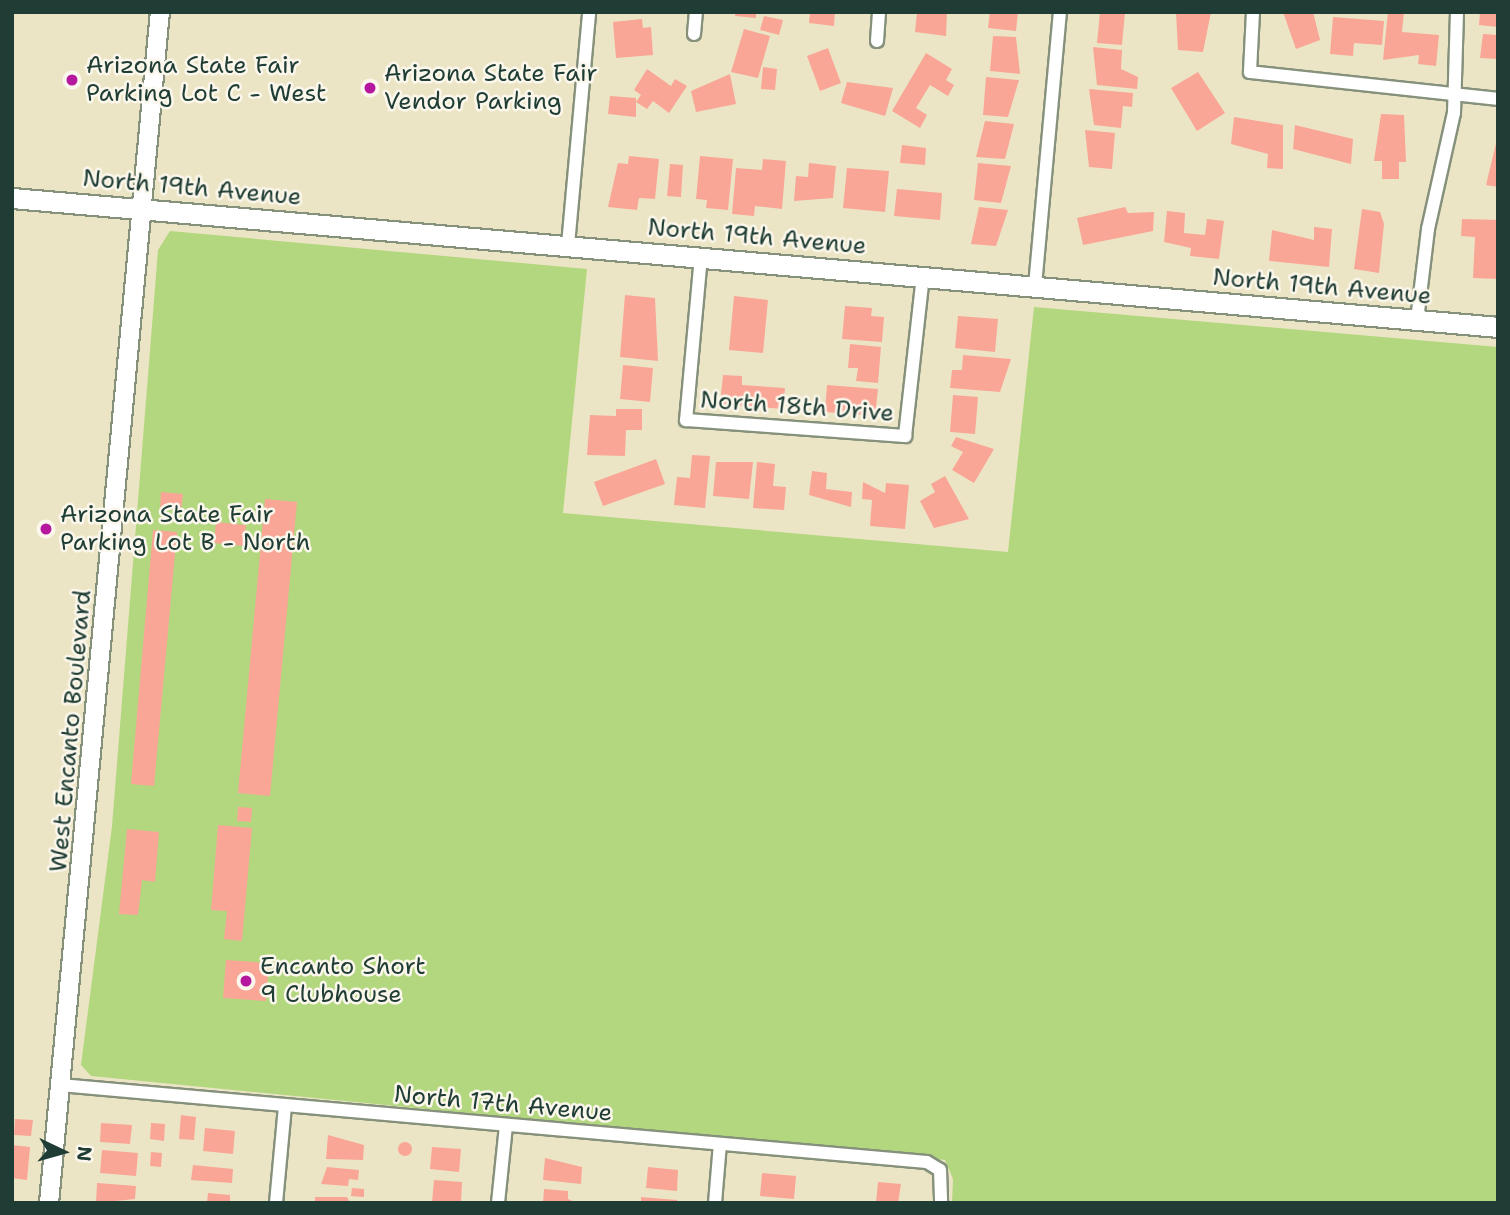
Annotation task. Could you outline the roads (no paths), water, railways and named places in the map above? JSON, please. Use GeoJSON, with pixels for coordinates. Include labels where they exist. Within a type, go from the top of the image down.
{"type":"FeatureCollection","features":[{"type":"Feature","properties":{"kind":"main road","name":"North 19th Avenue"},"geometry":{"type":"LineString","coordinates":[[12,198],[1498,327]]}},
{"type":"Feature","properties":{"kind":"street","name":"West Encanto Boulevard"},"geometry":{"type":"LineString","coordinates":[[49,1203],[144,208],[160,12]]}},
{"type":"Feature","properties":{"kind":"street"},"geometry":{"type":"LineString","coordinates":[[568,245],[589,12]]}},
{"type":"Feature","properties":{"kind":"street"},"geometry":{"type":"LineString","coordinates":[[694,34],[695,12]]}},
{"type":"Feature","properties":{"kind":"street"},"geometry":{"type":"LineString","coordinates":[[877,41],[879,12]]}},
{"type":"Feature","properties":{"kind":"street"},"geometry":{"type":"LineString","coordinates":[[1035,286],[1060,12]]}},
{"type":"Feature","properties":{"kind":"street"},"geometry":{"type":"LineString","coordinates":[[1253,12],[1250,72],[1498,99]]}},
{"type":"Feature","properties":{"kind":"street"},"geometry":{"type":"LineString","coordinates":[[1418,320],[1428,229],[1455,94],[1457,12]]}},
{"type":"Feature","properties":{"kind":"street","name":"North 18th Drive"},"geometry":{"type":"LineString","coordinates":[[701,256],[686,420],[905,436],[923,276]]}},
{"type":"Feature","properties":{"kind":"street","name":"North 17th Avenue"},"geometry":{"type":"LineString","coordinates":[[60,1085],[927,1162],[940,1170],[941,1203]]}},
{"type":"Feature","properties":{"kind":"street"},"geometry":{"type":"LineString","coordinates":[[276,1203],[285,1106]]}},
{"type":"Feature","properties":{"kind":"street"},"geometry":{"type":"LineString","coordinates":[[498,1203],[506,1125]]}},
{"type":"Feature","properties":{"kind":"street"},"geometry":{"type":"LineString","coordinates":[[715,1203],[720,1144]]}},
{"type":"Feature","properties":{"kind":"place","name":"Arizona State Fair Parking Lot C - West"},"geometry":{"type":"Point","coordinates":[72,80]}},
{"type":"Feature","properties":{"kind":"place","name":"Arizona State Fair Vendor Parking"},"geometry":{"type":"Point","coordinates":[370,88]}},
{"type":"Feature","properties":{"kind":"place","name":"Arizona State Fair Parking Lot B - North"},"geometry":{"type":"Point","coordinates":[46,529]}},
{"type":"Feature","properties":{"kind":"place","name":"Encanto Short 9 Clubhouse"},"geometry":{"type":"Point","coordinates":[246,981]}}]}
